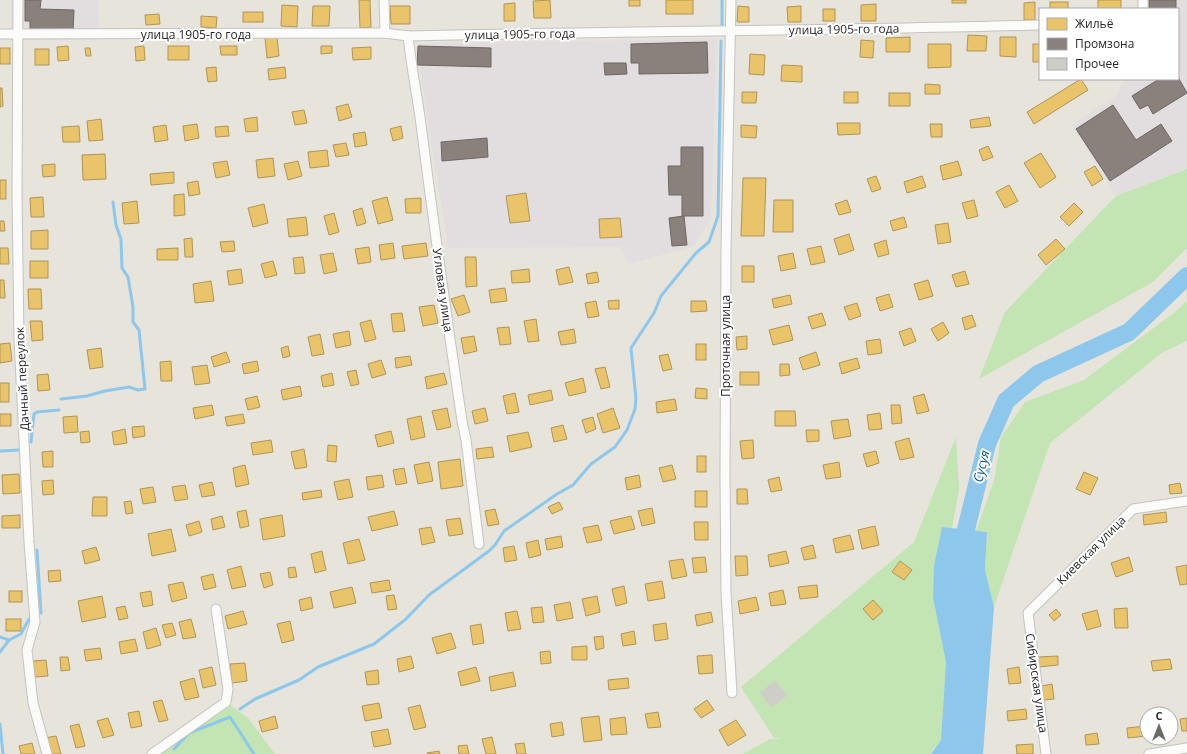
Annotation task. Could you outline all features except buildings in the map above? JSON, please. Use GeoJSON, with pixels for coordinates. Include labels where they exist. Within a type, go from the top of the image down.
{"type":"FeatureCollection","features":[{"type":"Feature","properties":{"kind":"street","name":"Дачный переулок"},"geometry":{"type":"LineString","coordinates":[[18,0],[17,194],[19,339],[34,622],[27,650],[33,703],[47,754]]}},
{"type":"Feature","properties":{"kind":"street"},"geometry":{"type":"LineString","coordinates":[[384,0],[386,33]]}},
{"type":"Feature","properties":{"kind":"street","name":"Проточная улица"},"geometry":{"type":"LineString","coordinates":[[731,0],[726,263],[725,476],[726,594],[732,693]]}},
{"type":"Feature","properties":{"kind":"street","name":"улица 1905-го года"},"geometry":{"type":"LineString","coordinates":[[0,34],[386,33],[408,36],[578,32],[918,29],[1039,25]]}},
{"type":"Feature","properties":{"kind":"street","name":"Угловая улица"},"geometry":{"type":"LineString","coordinates":[[408,36],[434,229],[466,440],[479,544]]}},
{"type":"Feature","properties":{"kind":"street","name":"Киевская улица"},"geometry":{"type":"LineString","coordinates":[[1028,612],[1133,509],[1187,501]]}},
{"type":"Feature","properties":{"kind":"street"},"geometry":{"type":"LineString","coordinates":[[152,754],[226,702],[228,689],[216,609]]}},
{"type":"Feature","properties":{"kind":"street","name":"Сибирская улица"},"geometry":{"type":"LineString","coordinates":[[1028,612],[1046,754]]}},
{"type":"Feature","properties":{"kind":"street"},"geometry":{"type":"LineString","coordinates":[[1149,754],[1187,748]]}},
{"type":"Feature","properties":{"kind":"shaded area"},"geometry":{"type":"Polygon","coordinates":[[[11,0],[98,0],[99,40],[12,40],[11,0]]]}},
{"type":"Feature","properties":{"kind":"shaded area"},"geometry":{"type":"Polygon","coordinates":[[[1150,0],[1187,0],[1187,169],[1116,196],[1072,125],[1115,97],[1124,80],[1179,80],[1179,8],[1150,8],[1150,0]]]}},
{"type":"Feature","properties":{"kind":"shaded area"},"geometry":{"type":"Polygon","coordinates":[[[717,39],[711,218],[694,246],[629,264],[621,247],[448,248],[421,77],[418,43],[717,39]]]}},
{"type":"Feature","properties":{"kind":"green space"},"geometry":{"type":"Polygon","coordinates":[[[1187,169],[1187,248],[1153,282],[979,379],[1005,312],[1116,196],[1187,169]]]}},
{"type":"Feature","properties":{"kind":"green space"},"geometry":{"type":"Polygon","coordinates":[[[1187,301],[1187,341],[1163,352],[1050,443],[994,607],[985,570],[987,532],[976,531],[994,481],[1001,437],[1025,402],[1084,380],[1175,312],[1187,301]]]}},
{"type":"Feature","properties":{"kind":"green space"},"geometry":{"type":"Polygon","coordinates":[[[956,437],[959,489],[952,528],[943,527],[933,598],[946,662],[941,740],[930,754],[743,754],[770,739],[783,739],[774,738],[741,687],[914,542],[956,437]]]}},
{"type":"Feature","properties":{"kind":"green space"},"geometry":{"type":"Polygon","coordinates":[[[226,702],[248,718],[275,754],[156,754],[226,702]]]}},
{"type":"Feature","properties":{"kind":"water"},"geometry":{"type":"Polygon","coordinates":[[[942,527],[987,532],[985,570],[994,607],[983,754],[931,754],[941,740],[946,662],[933,598],[934,566],[942,527]]]}},
{"type":"Feature","properties":{"kind":"waterway"},"geometry":{"type":"LineString","coordinates":[[722,0],[722,25]]}},
{"type":"Feature","properties":{"kind":"waterway"},"geometry":{"type":"LineString","coordinates":[[240,709],[255,699],[299,680],[318,667],[374,644],[406,619],[429,595],[489,551],[504,531],[557,494],[573,485],[591,464],[615,447],[627,430],[635,409],[636,399],[631,348],[654,313],[661,296],[696,253],[709,242],[718,216],[721,41]]}},
{"type":"Feature","properties":{"kind":"waterway"},"geometry":{"type":"LineString","coordinates":[[61,399],[87,396],[129,387],[138,390],[145,389],[139,330],[133,322],[133,307],[128,277],[122,268],[121,239],[116,225],[113,202]]}},
{"type":"Feature","properties":{"kind":"waterway","name":"Сусуя"},"geometry":{"type":"LineString","coordinates":[[960,554],[987,444],[1006,401],[1038,374],[1129,332],[1187,276]]}},
{"type":"Feature","properties":{"kind":"waterway"},"geometry":{"type":"LineString","coordinates":[[31,442],[34,414],[37,412],[59,410]]}},
{"type":"Feature","properties":{"kind":"waterway"},"geometry":{"type":"LineString","coordinates":[[0,451],[20,450]]}},
{"type":"Feature","properties":{"kind":"waterway"},"geometry":{"type":"LineString","coordinates":[[37,550],[41,613]]}},
{"type":"Feature","properties":{"kind":"waterway"},"geometry":{"type":"LineString","coordinates":[[0,652],[9,640],[21,634],[29,619]]}},
{"type":"Feature","properties":{"kind":"waterway"},"geometry":{"type":"LineString","coordinates":[[0,637],[9,640]]}},
{"type":"Feature","properties":{"kind":"waterway"},"geometry":{"type":"LineString","coordinates":[[174,749],[189,733],[230,717],[254,754]]}},
{"type":"Feature","properties":{"kind":"waterway"},"geometry":{"type":"LineString","coordinates":[[0,724],[3,754]]}}]}
